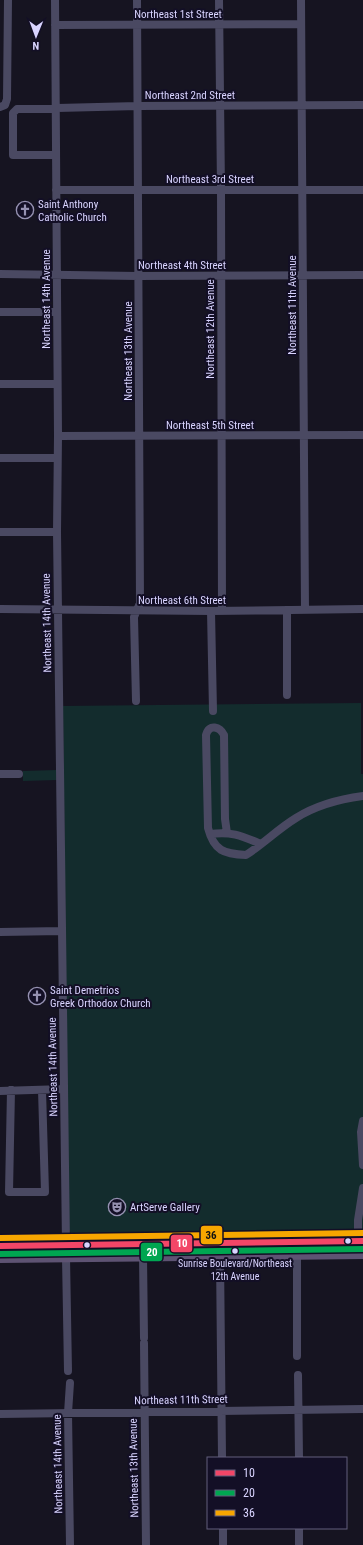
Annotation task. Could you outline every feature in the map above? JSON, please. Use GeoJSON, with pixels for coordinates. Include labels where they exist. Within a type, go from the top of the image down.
{"type":"FeatureCollection","features":[{"type":"Feature","properties":{"kind":"main road"},"geometry":{"type":"LineString","coordinates":[[220,1256],[227,1248],[239,1243]]}},
{"type":"Feature","properties":{"kind":"main road"},"geometry":{"type":"LineString","coordinates":[[0,1246],[239,1243],[361,1244],[358,1254],[0,1258]]}},
{"type":"Feature","properties":{"kind":"street"},"geometry":{"type":"LineString","coordinates":[[3,106],[7,100],[8,0]]}},
{"type":"Feature","properties":{"kind":"street","name":"Northeast 14th Avenue"},"geometry":{"type":"LineString","coordinates":[[55,0],[58,436],[57,532],[66,1245]]}},
{"type":"Feature","properties":{"kind":"street","name":"Northeast 13th Avenue"},"geometry":{"type":"LineString","coordinates":[[136,701],[134,618],[140,603],[138,0]]}},
{"type":"Feature","properties":{"kind":"street","name":"Northeast 12th Avenue"},"geometry":{"type":"LineString","coordinates":[[219,0],[222,611]]}},
{"type":"Feature","properties":{"kind":"street","name":"Northeast 11th Avenue"},"geometry":{"type":"LineString","coordinates":[[301,0],[305,610]]}},
{"type":"Feature","properties":{"kind":"street","name":"Northeast 1st Street"},"geometry":{"type":"LineString","coordinates":[[55,25],[301,24]]}},
{"type":"Feature","properties":{"kind":"street","name":"Northeast 2nd Street"},"geometry":{"type":"LineString","coordinates":[[56,155],[13,155],[13,113],[17,109],[138,106],[363,105]]}},
{"type":"Feature","properties":{"kind":"street","name":"Northeast 3rd Street"},"geometry":{"type":"LineString","coordinates":[[56,190],[363,190]]}},
{"type":"Feature","properties":{"kind":"street","name":"Northeast 4th Street"},"geometry":{"type":"LineString","coordinates":[[0,274],[138,276],[363,275]]}},
{"type":"Feature","properties":{"kind":"street"},"geometry":{"type":"LineString","coordinates":[[0,312],[56,312]]}},
{"type":"Feature","properties":{"kind":"street"},"geometry":{"type":"LineString","coordinates":[[0,384],[57,384]]}},
{"type":"Feature","properties":{"kind":"street","name":"Northeast 5th Street"},"geometry":{"type":"LineString","coordinates":[[58,436],[363,435]]}},
{"type":"Feature","properties":{"kind":"street"},"geometry":{"type":"LineString","coordinates":[[0,458],[58,458]]}},
{"type":"Feature","properties":{"kind":"street"},"geometry":{"type":"LineString","coordinates":[[0,532],[57,532]]}},
{"type":"Feature","properties":{"kind":"street","name":"Northeast 6th Street"},"geometry":{"type":"LineString","coordinates":[[0,609],[211,611],[363,610]]}},
{"type":"Feature","properties":{"kind":"street"},"geometry":{"type":"LineString","coordinates":[[287,610],[287,695]]}},
{"type":"Feature","properties":{"kind":"street"},"geometry":{"type":"LineString","coordinates":[[211,611],[213,710]]}},
{"type":"Feature","properties":{"kind":"street"},"geometry":{"type":"LineString","coordinates":[[227,833],[224,819],[224,735],[221,730],[211,728],[207,731],[206,735],[208,828],[213,842],[221,850],[234,854],[249,853],[297,817],[324,805],[346,798],[363,796]]}},
{"type":"Feature","properties":{"kind":"street"},"geometry":{"type":"LineString","coordinates":[[0,774],[20,774]]}},
{"type":"Feature","properties":{"kind":"street"},"geometry":{"type":"LineString","coordinates":[[210,834],[227,833],[250,839],[261,844]]}},
{"type":"Feature","properties":{"kind":"street"},"geometry":{"type":"LineString","coordinates":[[249,853],[250,839]]}},
{"type":"Feature","properties":{"kind":"street"},"geometry":{"type":"LineString","coordinates":[[0,932],[62,931]]}},
{"type":"Feature","properties":{"kind":"street"},"geometry":{"type":"LineString","coordinates":[[0,1091],[64,1089]]}},
{"type":"Feature","properties":{"kind":"street"},"geometry":{"type":"LineString","coordinates":[[10,1090],[10,1192],[45,1192],[42,1090]]}},
{"type":"Feature","properties":{"kind":"street"},"geometry":{"type":"LineString","coordinates":[[363,1121],[361,1132],[363,1165]]}},
{"type":"Feature","properties":{"kind":"street"},"geometry":{"type":"LineString","coordinates":[[361,1244],[359,1214],[363,1196],[363,1188]]}},
{"type":"Feature","properties":{"kind":"street"},"geometry":{"type":"LineString","coordinates":[[297,1254],[298,1356]]}},
{"type":"Feature","properties":{"kind":"street","name":"Northeast 13th Avenue"},"geometry":{"type":"LineString","coordinates":[[143,1256],[146,1545]]}},
{"type":"Feature","properties":{"kind":"street"},"geometry":{"type":"LineString","coordinates":[[220,1256],[222,1457]]}},
{"type":"Feature","properties":{"kind":"street"},"geometry":{"type":"LineString","coordinates":[[66,1257],[68,1371]]}},
{"type":"Feature","properties":{"kind":"street"},"geometry":{"type":"LineString","coordinates":[[298,1375],[299,1457]]}},
{"type":"Feature","properties":{"kind":"street","name":"Northeast 14th Avenue"},"geometry":{"type":"LineString","coordinates":[[70,1383],[68,1413],[70,1545]]}},
{"type":"Feature","properties":{"kind":"street","name":"Northeast 11th Street"},"geometry":{"type":"LineString","coordinates":[[0,1414],[363,1409]]}},
{"type":"Feature","properties":{"kind":"street"},"geometry":{"type":"LineString","coordinates":[[223,1529],[223,1545]]}},
{"type":"Feature","properties":{"kind":"street"},"geometry":{"type":"LineString","coordinates":[[299,1529],[299,1545]]}},
{"type":"Feature","properties":{"kind":"green space"},"geometry":{"type":"Polygon","coordinates":[[[361,703],[361,774],[363,774],[363,1235],[74,1239],[69,1230],[63,706],[361,703]]]}},
{"type":"Feature","properties":{"kind":"green space"},"geometry":{"type":"Polygon","coordinates":[[[57,770],[57,780],[23,781],[23,771],[57,770]]]}},
{"type":"Feature","properties":{"kind":"transit line","name":"36"},"geometry":{"type":"LineString","coordinates":[[0,1238],[363,1233]]}},
{"type":"Feature","properties":{"kind":"transit line","name":"10"},"geometry":{"type":"LineString","coordinates":[[0,1246],[363,1241]]}},
{"type":"Feature","properties":{"kind":"transit line","name":"20"},"geometry":{"type":"LineString","coordinates":[[0,1254],[363,1249]]}},
{"type":"Feature","properties":{"kind":"place","name":"Saint Anthony Catholic Church"},"geometry":{"type":"Point","coordinates":[25,210]}},
{"type":"Feature","properties":{"kind":"place","name":"Saint Demetrios Greek Orthodox Church"},"geometry":{"type":"Point","coordinates":[37,996]}},
{"type":"Feature","properties":{"kind":"place","name":"ArtServe Gallery"},"geometry":{"type":"Point","coordinates":[117,1207]}},
{"type":"Feature","properties":{"kind":"place","name":"Sunrise Boulevard/Northeast 12th Avenue"},"geometry":{"type":"Point","coordinates":[235,1251]}}]}
